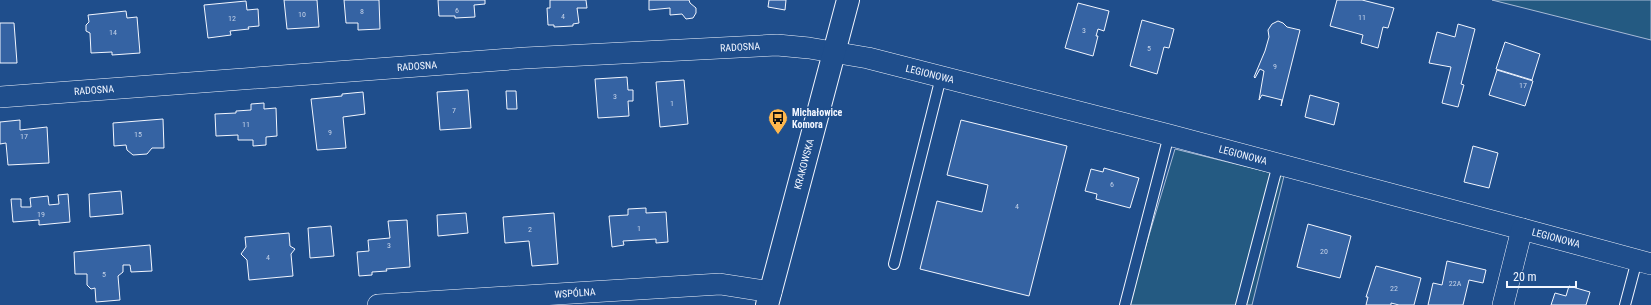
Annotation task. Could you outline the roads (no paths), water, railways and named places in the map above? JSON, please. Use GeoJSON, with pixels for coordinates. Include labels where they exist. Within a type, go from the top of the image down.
{"type":"FeatureCollection","features":[{"type":"Feature","properties":{"kind":"main road","name":"KRAKOWSKA"},"geometry":{"type":"LineString","coordinates":[[769,299],[848,0]]}},
{"type":"Feature","properties":{"kind":"street","name":"RADOSNA"},"geometry":{"type":"LineString","coordinates":[[0,96],[525,58],[777,45],[834,53]]}},
{"type":"Feature","properties":{"kind":"street","name":"LEGIONOWA"},"geometry":{"type":"LineString","coordinates":[[834,53],[868,58],[1169,135],[1644,262]]}},
{"type":"Feature","properties":{"kind":"street"},"geometry":{"type":"LineString","coordinates":[[1503,305],[1522,229]]}},
{"type":"Feature","properties":{"kind":"street","name":"WSPÓLNA"},"geometry":{"type":"LineString","coordinates":[[378,305],[720,284],[769,299]]}},
{"type":"Feature","properties":{"kind":"lane"},"geometry":{"type":"LineString","coordinates":[[894,264],[941,77]]}},
{"type":"Feature","properties":{"kind":"lane"},"geometry":{"type":"LineString","coordinates":[[1125,305],[1169,135]]}},
{"type":"Feature","properties":{"kind":"lane"},"geometry":{"type":"LineString","coordinates":[[1241,305],[1278,164]]}},
{"type":"Feature","properties":{"kind":"lane"},"geometry":{"type":"LineString","coordinates":[[1625,305],[1644,262]]}},
{"type":"Feature","properties":{"kind":"place","name":"Michałowice Komora"},"geometry":{"type":"Point","coordinates":[778,135]}}]}
